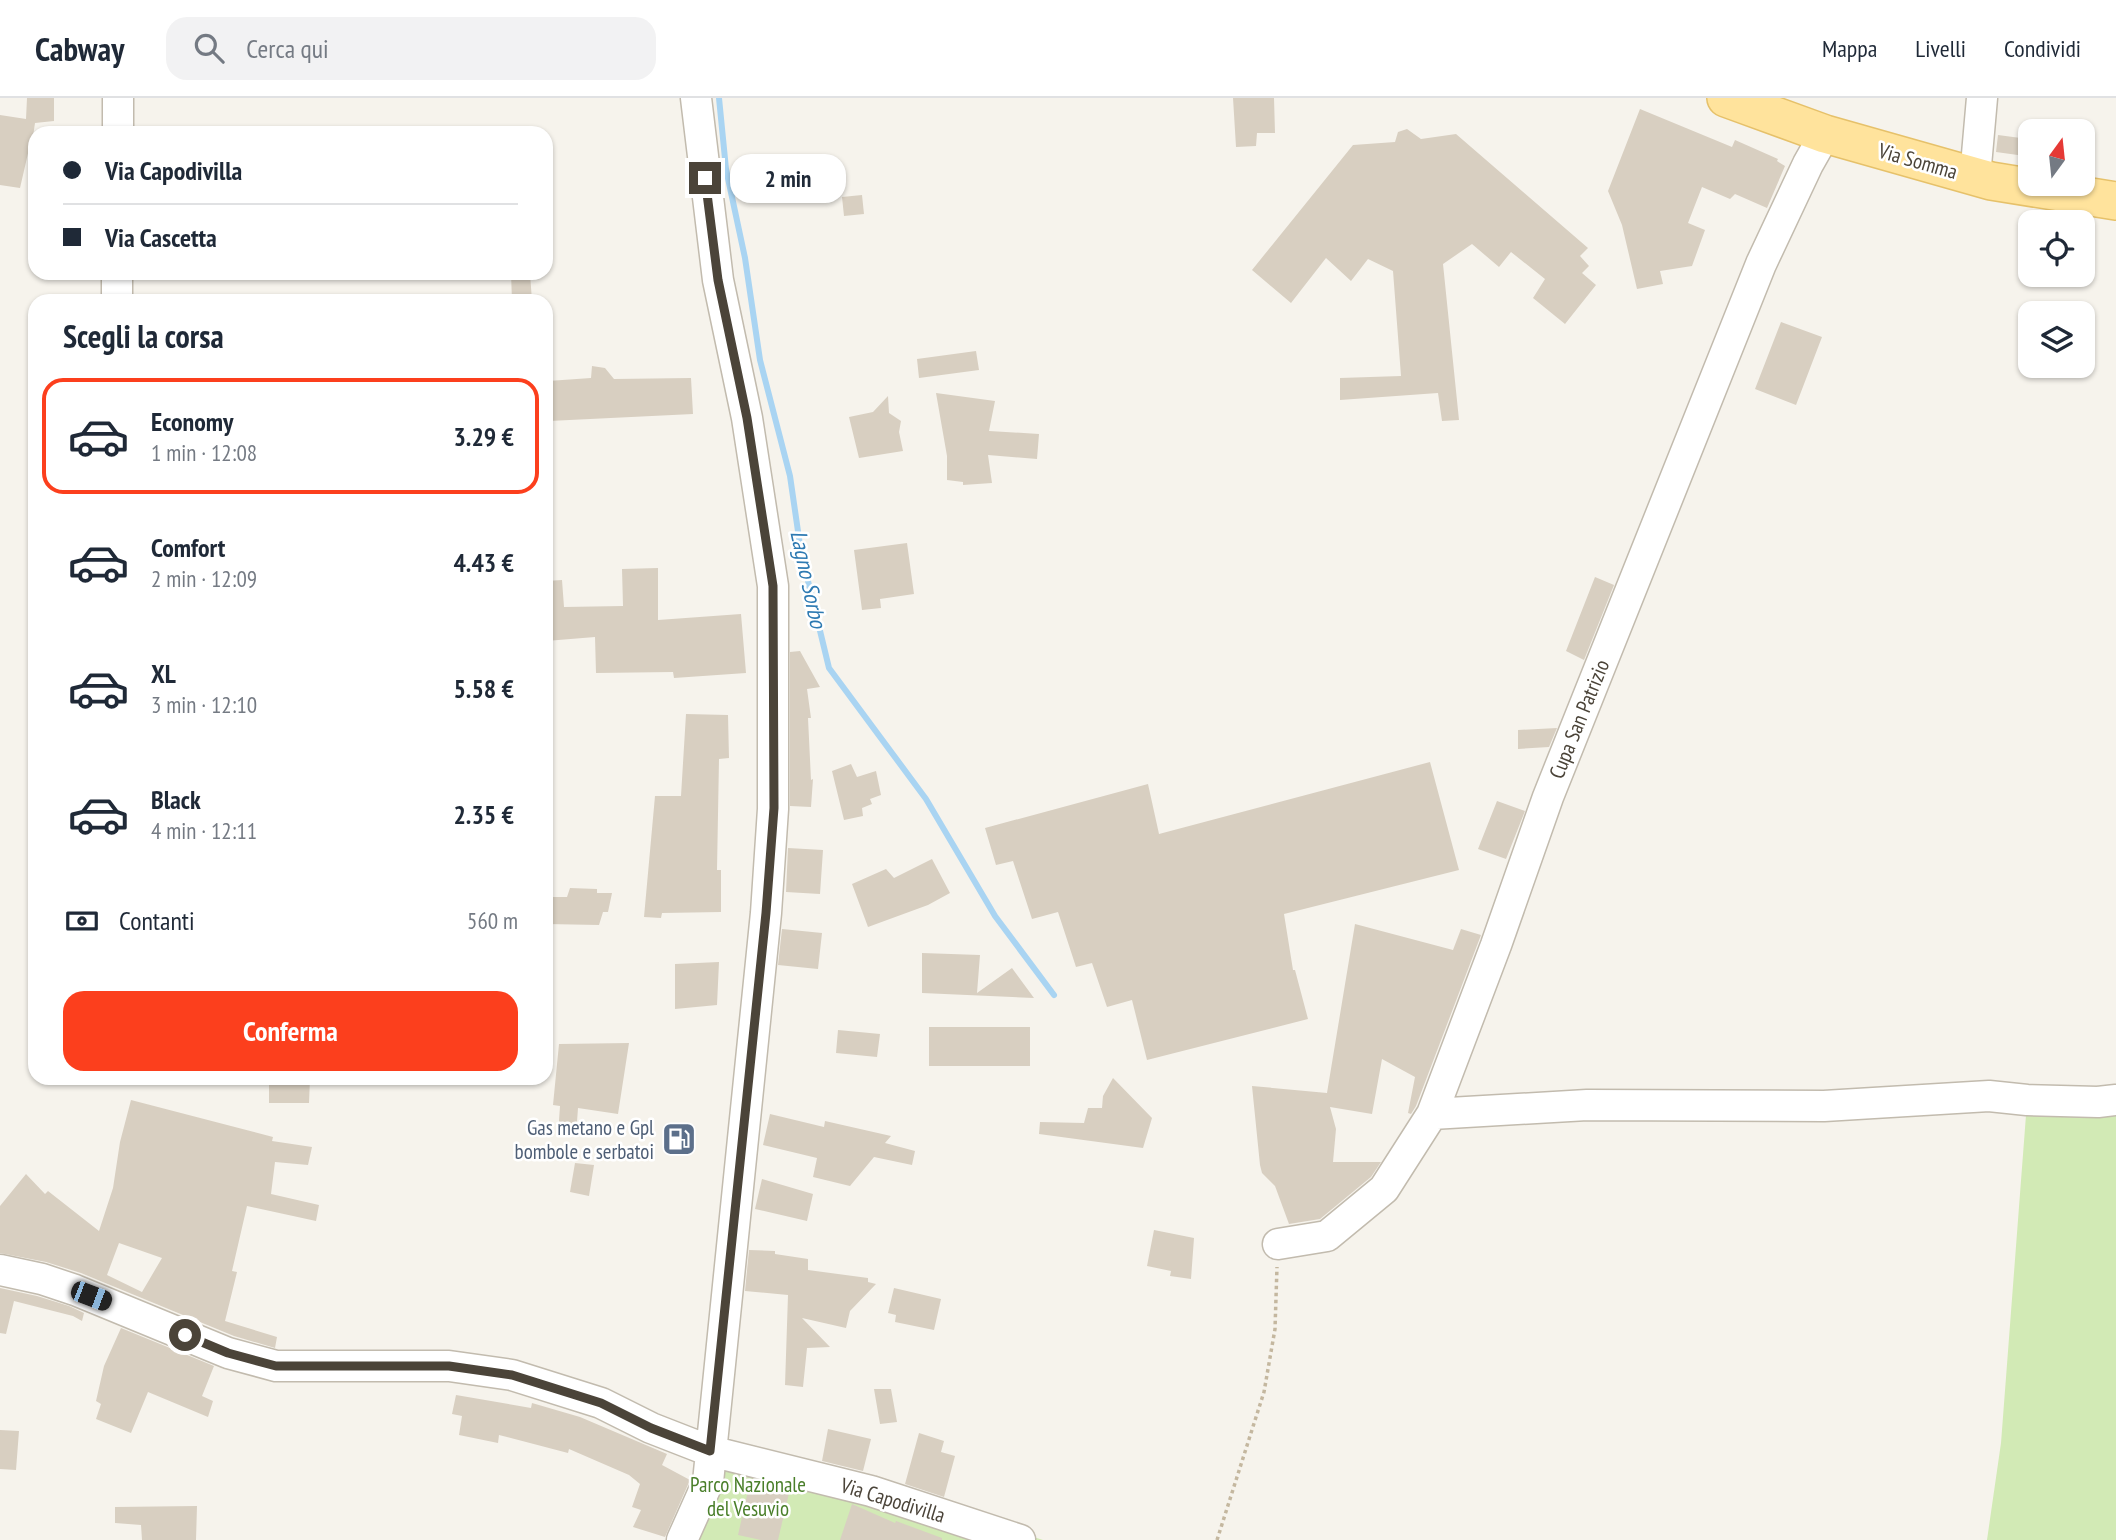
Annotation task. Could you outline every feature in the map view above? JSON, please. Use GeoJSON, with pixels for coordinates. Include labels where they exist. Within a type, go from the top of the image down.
{"type":"FeatureCollection","features":[{"type":"Feature","properties":{"kind":"main road","name":"Via Somma"},"geometry":{"type":"LineString","coordinates":[[1726,98],[1825,134],[1975,177],[2116,201]]}},
{"type":"Feature","properties":{"kind":"street"},"geometry":{"type":"LineString","coordinates":[[118,98],[118,126]]}},
{"type":"Feature","properties":{"kind":"street"},"geometry":{"type":"LineString","coordinates":[[682,1540],[708,1482],[766,913],[774,808],[773,586],[747,418],[718,280],[696,98]]}},
{"type":"Feature","properties":{"kind":"street"},"geometry":{"type":"LineString","coordinates":[[1975,177],[1982,98]]}},
{"type":"Feature","properties":{"kind":"street","name":"Cupa San Patrizio"},"geometry":{"type":"LineString","coordinates":[[1278,1244],[1326,1236],[1384,1189],[1432,1114],[1548,797],[1751,290],[1808,164],[1825,134]]}},
{"type":"Feature","properties":{"kind":"street"},"geometry":{"type":"LineString","coordinates":[[1432,1114],[1587,1105],[1824,1106],[1989,1096],[2027,1100],[2116,1100]]}},
{"type":"Feature","properties":{"kind":"street","name":"Via Capodivilla"},"geometry":{"type":"LineString","coordinates":[[0,1270],[42,1279],[75,1290],[228,1353],[276,1366],[449,1366],[512,1375],[601,1403],[651,1428],[710,1451],[871,1491],[1020,1540]]}},
{"type":"Feature","properties":{"kind":"path"},"geometry":{"type":"LineString","coordinates":[[1217,1540],[1264,1392],[1275,1329],[1278,1244]]}},
{"type":"Feature","properties":{"kind":"green space"},"geometry":{"type":"Polygon","coordinates":[[[2116,1095],[2116,1540],[1987,1540],[2001,1443],[2027,1102],[2116,1095]]]}},
{"type":"Feature","properties":{"kind":"green space","name":"Parco Nazionale del Vesuvio"},"geometry":{"type":"Polygon","coordinates":[[[723,1443],[862,1481],[1043,1540],[670,1540],[723,1443]]]}},
{"type":"Feature","properties":{"kind":"building"},"geometry":{"type":"Polygon","coordinates":[[[27,98],[54,98],[54,121],[28,126],[28,153],[20,188],[0,185],[0,115],[26,119],[27,98]]]}},
{"type":"Feature","properties":{"kind":"building"},"geometry":{"type":"Polygon","coordinates":[[[1233,98],[1274,98],[1275,133],[1257,133],[1256,146],[1236,147],[1233,98]]]}},
{"type":"Feature","properties":{"kind":"building"},"geometry":{"type":"Polygon","coordinates":[[[1640,109],[1732,147],[1735,140],[1778,159],[1777,161],[1785,166],[1767,208],[1735,194],[1730,199],[1702,187],[1688,223],[1705,230],[1692,266],[1660,271],[1663,284],[1637,289],[1622,225],[1608,191],[1640,109]]]}},
{"type":"Feature","properties":{"kind":"building"},"geometry":{"type":"Polygon","coordinates":[[[1407,129],[1421,139],[1456,134],[1588,248],[1580,256],[1589,266],[1582,273],[1596,285],[1565,324],[1533,298],[1545,279],[1511,252],[1499,267],[1472,244],[1443,264],[1459,420],[1442,421],[1438,393],[1340,400],[1340,378],[1401,376],[1393,271],[1368,259],[1351,281],[1326,258],[1291,303],[1252,270],[1353,145],[1395,142],[1398,132],[1407,129]]]}},
{"type":"Feature","properties":{"kind":"building"},"geometry":{"type":"Polygon","coordinates":[[[1998,135],[2018,138],[2018,155],[1996,152],[1998,135]]]}},
{"type":"Feature","properties":{"kind":"building"},"geometry":{"type":"Polygon","coordinates":[[[862,195],[864,214],[844,216],[842,197],[862,195]]]}},
{"type":"Feature","properties":{"kind":"building"},"geometry":{"type":"Polygon","coordinates":[[[511,280],[530,280],[532,294],[512,294],[511,280]]]}},
{"type":"Feature","properties":{"kind":"building"},"geometry":{"type":"Polygon","coordinates":[[[1781,322],[1822,337],[1796,405],[1755,389],[1781,322]]]}},
{"type":"Feature","properties":{"kind":"building"},"geometry":{"type":"Polygon","coordinates":[[[976,351],[979,370],[919,378],[917,359],[976,351]]]}},
{"type":"Feature","properties":{"kind":"building"},"geometry":{"type":"Polygon","coordinates":[[[592,366],[605,368],[614,379],[691,378],[693,414],[553,421],[553,381],[591,378],[592,366]]]}},
{"type":"Feature","properties":{"kind":"building"},"geometry":{"type":"Polygon","coordinates":[[[936,393],[995,401],[989,431],[1039,434],[1037,459],[988,455],[992,483],[963,485],[963,482],[947,480],[947,456],[936,393]]]}},
{"type":"Feature","properties":{"kind":"building"},"geometry":{"type":"Polygon","coordinates":[[[888,396],[889,413],[901,421],[899,432],[903,451],[859,458],[849,417],[873,412],[888,396]]]}},
{"type":"Feature","properties":{"kind":"building"},"geometry":{"type":"Polygon","coordinates":[[[907,543],[914,594],[880,599],[881,608],[862,610],[854,550],[907,543]]]}},
{"type":"Feature","properties":{"kind":"building"},"geometry":{"type":"Polygon","coordinates":[[[658,568],[658,620],[741,614],[746,673],[674,678],[673,672],[596,673],[595,637],[553,640],[553,581],[562,580],[564,607],[623,606],[622,569],[658,568]]]}},
{"type":"Feature","properties":{"kind":"building"},"geometry":{"type":"Polygon","coordinates":[[[1595,577],[1614,585],[1584,660],[1566,651],[1595,577]]]}},
{"type":"Feature","properties":{"kind":"building"},"geometry":{"type":"Polygon","coordinates":[[[800,651],[820,687],[807,689],[811,718],[808,718],[811,780],[813,779],[811,807],[790,806],[790,652],[800,651]]]}},
{"type":"Feature","properties":{"kind":"building"},"geometry":{"type":"Polygon","coordinates":[[[686,714],[728,715],[729,758],[719,759],[717,870],[721,870],[721,912],[662,913],[661,918],[644,917],[655,796],[681,796],[686,714]]]}},
{"type":"Feature","properties":{"kind":"building"},"geometry":{"type":"Polygon","coordinates":[[[1557,728],[1549,747],[1518,749],[1518,730],[1557,728]]]}},
{"type":"Feature","properties":{"kind":"building"},"geometry":{"type":"Polygon","coordinates":[[[1430,762],[1459,870],[1284,914],[1293,970],[1308,1019],[1147,1060],[1132,1000],[1107,1007],[1092,963],[1076,967],[1058,912],[1032,919],[1013,861],[996,865],[985,828],[1148,784],[1159,834],[1430,762]]]}},
{"type":"Feature","properties":{"kind":"building"},"geometry":{"type":"Polygon","coordinates":[[[851,764],[857,777],[876,771],[881,795],[870,799],[872,804],[862,808],[863,816],[844,820],[832,771],[851,764]]]}},
{"type":"Feature","properties":{"kind":"building"},"geometry":{"type":"Polygon","coordinates":[[[1497,801],[1525,811],[1506,859],[1478,849],[1497,801]]]}},
{"type":"Feature","properties":{"kind":"building"},"geometry":{"type":"Polygon","coordinates":[[[788,848],[823,850],[820,894],[786,892],[788,848]]]}},
{"type":"Feature","properties":{"kind":"building"},"geometry":{"type":"Polygon","coordinates":[[[932,859],[950,893],[928,905],[868,927],[852,884],[886,869],[894,878],[932,859]]]}},
{"type":"Feature","properties":{"kind":"building"},"geometry":{"type":"Polygon","coordinates":[[[570,888],[597,889],[597,893],[612,893],[608,912],[603,912],[599,925],[553,924],[553,897],[567,897],[570,888]]]}},
{"type":"Feature","properties":{"kind":"building"},"geometry":{"type":"Polygon","coordinates":[[[1355,924],[1453,950],[1461,929],[1481,935],[1411,1114],[1408,1113],[1415,1077],[1382,1059],[1372,1114],[1330,1107],[1336,1129],[1333,1162],[1381,1162],[1371,1177],[1320,1219],[1289,1224],[1275,1186],[1262,1173],[1252,1086],[1327,1093],[1355,924]]]}},
{"type":"Feature","properties":{"kind":"building"},"geometry":{"type":"Polygon","coordinates":[[[782,929],[822,933],[818,969],[778,965],[782,929]]]}},
{"type":"Feature","properties":{"kind":"building"},"geometry":{"type":"Polygon","coordinates":[[[922,953],[980,955],[977,993],[1012,968],[1034,998],[922,993],[922,953]]]}},
{"type":"Feature","properties":{"kind":"building"},"geometry":{"type":"Polygon","coordinates":[[[719,962],[717,1005],[675,1009],[675,964],[719,962]]]}},
{"type":"Feature","properties":{"kind":"building"},"geometry":{"type":"Polygon","coordinates":[[[929,1027],[1030,1027],[1030,1066],[929,1066],[929,1027]]]}},
{"type":"Feature","properties":{"kind":"building"},"geometry":{"type":"Polygon","coordinates":[[[838,1030],[880,1034],[877,1057],[836,1053],[838,1030]]]}},
{"type":"Feature","properties":{"kind":"building"},"geometry":{"type":"Polygon","coordinates":[[[629,1043],[618,1114],[578,1108],[576,1136],[558,1135],[560,1106],[553,1105],[559,1044],[629,1043]]]}},
{"type":"Feature","properties":{"kind":"building"},"geometry":{"type":"Polygon","coordinates":[[[1113,1078],[1152,1118],[1143,1148],[1039,1134],[1040,1122],[1084,1123],[1088,1108],[1102,1108],[1103,1096],[1113,1078]]]}},
{"type":"Feature","properties":{"kind":"building"},"geometry":{"type":"Polygon","coordinates":[[[269,1085],[310,1085],[309,1103],[269,1103],[269,1085]]]}},
{"type":"Feature","properties":{"kind":"building"},"geometry":{"type":"Polygon","coordinates":[[[131,1100],[273,1137],[272,1141],[312,1147],[308,1165],[275,1162],[271,1194],[319,1205],[316,1221],[247,1206],[232,1271],[237,1272],[225,1321],[277,1337],[275,1348],[234,1336],[81,1273],[46,1262],[0,1253],[0,1206],[26,1174],[45,1194],[48,1191],[99,1231],[113,1188],[120,1142],[131,1100]],[[119,1243],[107,1275],[142,1292],[162,1258],[119,1243]]]}},
{"type":"Feature","properties":{"kind":"building"},"geometry":{"type":"Polygon","coordinates":[[[770,1114],[824,1127],[825,1121],[891,1136],[885,1143],[915,1151],[912,1165],[874,1157],[850,1186],[813,1177],[817,1158],[763,1145],[770,1114]]]}},
{"type":"Feature","properties":{"kind":"building"},"geometry":{"type":"Polygon","coordinates":[[[575,1163],[594,1165],[589,1196],[570,1192],[575,1163]]]}},
{"type":"Feature","properties":{"kind":"building"},"geometry":{"type":"Polygon","coordinates":[[[762,1179],[813,1194],[807,1221],[755,1209],[762,1179]]]}},
{"type":"Feature","properties":{"kind":"building"},"geometry":{"type":"Polygon","coordinates":[[[1154,1230],[1194,1238],[1191,1279],[1170,1276],[1171,1271],[1147,1266],[1154,1230]]]}},
{"type":"Feature","properties":{"kind":"building"},"geometry":{"type":"Polygon","coordinates":[[[749,1250],[775,1251],[775,1254],[808,1259],[808,1270],[868,1278],[868,1282],[876,1284],[850,1311],[846,1328],[802,1318],[830,1347],[807,1348],[803,1387],[785,1385],[788,1295],[745,1291],[749,1250]]]}},
{"type":"Feature","properties":{"kind":"building"},"geometry":{"type":"Polygon","coordinates":[[[0,1288],[69,1306],[84,1313],[82,1321],[73,1316],[14,1301],[6,1334],[0,1333],[0,1288]]]}},
{"type":"Feature","properties":{"kind":"building"},"geometry":{"type":"Polygon","coordinates":[[[894,1288],[941,1299],[934,1330],[895,1322],[896,1315],[888,1313],[894,1288]]]}},
{"type":"Feature","properties":{"kind":"building"},"geometry":{"type":"Polygon","coordinates":[[[121,1328],[214,1366],[202,1396],[213,1401],[208,1417],[148,1392],[131,1433],[96,1419],[101,1404],[96,1401],[104,1366],[121,1328]]]}},
{"type":"Feature","properties":{"kind":"building"},"geometry":{"type":"Polygon","coordinates":[[[874,1389],[891,1389],[897,1422],[880,1424],[874,1389]]]}},
{"type":"Feature","properties":{"kind":"building"},"geometry":{"type":"Polygon","coordinates":[[[456,1395],[531,1408],[532,1403],[580,1417],[667,1454],[662,1465],[690,1480],[665,1537],[633,1527],[641,1510],[632,1507],[640,1484],[629,1475],[569,1449],[568,1453],[499,1435],[498,1443],[459,1435],[462,1416],[452,1414],[456,1395]]]}},
{"type":"Feature","properties":{"kind":"building"},"geometry":{"type":"Polygon","coordinates":[[[828,1429],[871,1439],[863,1471],[822,1461],[828,1429]]]}},
{"type":"Feature","properties":{"kind":"building"},"geometry":{"type":"Polygon","coordinates":[[[0,1430],[19,1431],[16,1470],[0,1469],[0,1430]]]}},
{"type":"Feature","properties":{"kind":"building"},"geometry":{"type":"Polygon","coordinates":[[[919,1433],[944,1441],[941,1452],[955,1456],[944,1497],[905,1484],[919,1433]]]}},
{"type":"Feature","properties":{"kind":"building"},"geometry":{"type":"Polygon","coordinates":[[[750,1482],[790,1489],[778,1540],[761,1540],[738,1535],[750,1482]]]}},
{"type":"Feature","properties":{"kind":"building"},"geometry":{"type":"Polygon","coordinates":[[[852,1504],[895,1523],[896,1521],[942,1538],[942,1540],[840,1540],[852,1504]]]}},
{"type":"Feature","properties":{"kind":"building"},"geometry":{"type":"Polygon","coordinates":[[[197,1506],[196,1540],[142,1540],[141,1525],[115,1523],[115,1507],[197,1506]]]}},
{"type":"Feature","properties":{"kind":"waterway","name":"Lagno Sorbo"},"geometry":{"type":"LineString","coordinates":[[719,98],[726,169],[745,258],[760,360],[790,476],[801,552],[829,668],[926,799],[995,916],[1054,995]]}},
{"type":"Feature","properties":{"kind":"place","name":"Gas metano e Gpl bombole e serbatoi"},"geometry":{"type":"Point","coordinates":[679,1139]}},
{"type":"Feature","properties":{"kind":"route"},"geometry":{"type":"LineString","coordinates":[[185,1335],[228,1353],[276,1366],[449,1366],[512,1375],[601,1403],[651,1428],[710,1451],[766,913],[774,808],[773,586],[747,418],[718,280],[705,178]]}}]}
